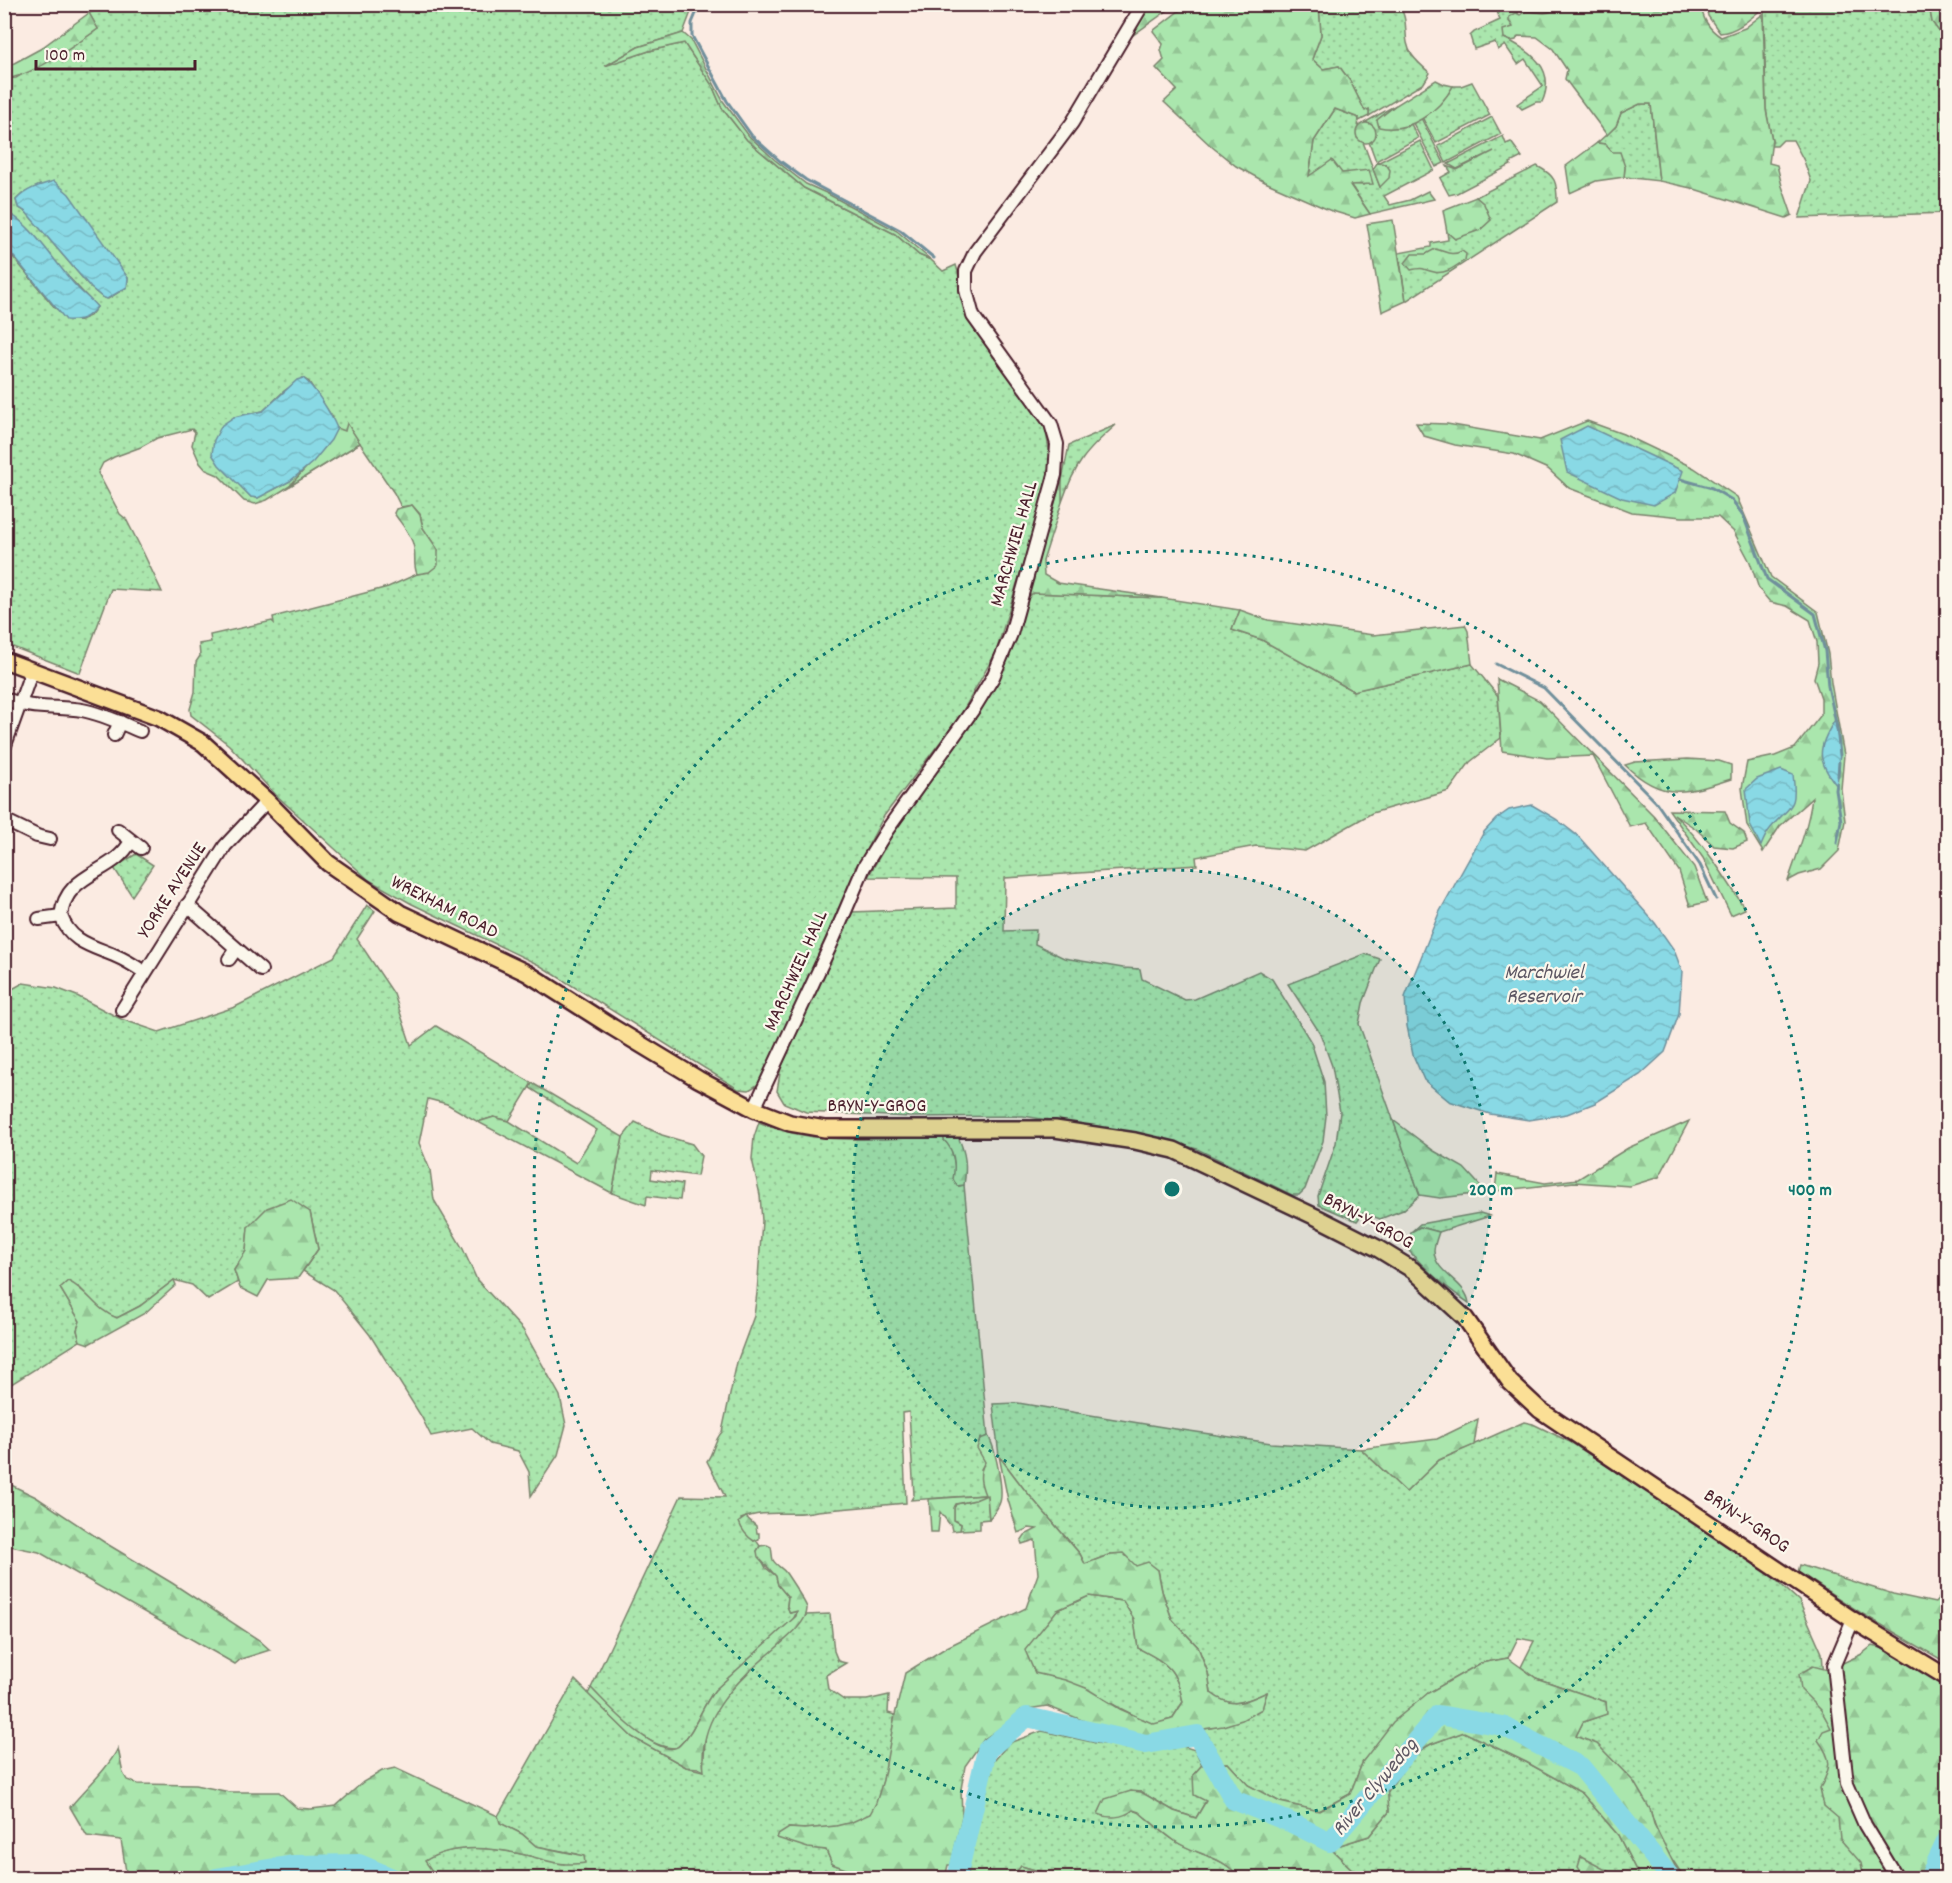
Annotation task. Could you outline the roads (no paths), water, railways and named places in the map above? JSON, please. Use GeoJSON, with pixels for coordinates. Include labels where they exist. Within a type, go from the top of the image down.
{"type":"FeatureCollection","features":[{"type":"Feature","properties":{"kind":"main road","name":"WREXHAM ROAD"},"geometry":{"type":"LineString","coordinates":[[4,660],[159,718],[203,742],[267,801],[328,863],[400,914],[527,973],[698,1079],[754,1109]]}},
{"type":"Feature","properties":{"kind":"main road","name":"BRYN-Y-GROG"},"geometry":{"type":"LineString","coordinates":[[754,1109],[790,1123],[825,1129],[1055,1129],[1135,1141],[1174,1150],[1301,1209],[1377,1248],[1413,1270],[1465,1318],[1510,1382],[1540,1410],[1853,1620],[1947,1678]]}},
{"type":"Feature","properties":{"kind":"street","name":"MARCHWIEL HALL"},"geometry":{"type":"LineString","coordinates":[[754,1109],[832,942],[864,867],[887,830],[974,708],[993,677],[1011,634],[1055,475],[1057,444],[1051,424],[973,316],[966,290],[966,271],[975,252],[1072,123],[1143,4]]}},
{"type":"Feature","properties":{"kind":"street"},"geometry":{"type":"LineString","coordinates":[[4,748],[32,670]]}},
{"type":"Feature","properties":{"kind":"street"},"geometry":{"type":"LineString","coordinates":[[4,698],[20,705],[82,710],[140,730]]}},
{"type":"Feature","properties":{"kind":"street"},"geometry":{"type":"LineString","coordinates":[[114,735],[120,722]]}},
{"type":"Feature","properties":{"kind":"street","name":"YORKE AVENUE"},"geometry":{"type":"LineString","coordinates":[[122,1010],[225,846],[267,801]]}},
{"type":"Feature","properties":{"kind":"street"},"geometry":{"type":"LineString","coordinates":[[4,820],[35,841],[50,839]]}},
{"type":"Feature","properties":{"kind":"street"},"geometry":{"type":"LineString","coordinates":[[118,830],[136,845],[75,885],[66,897],[61,916],[65,926],[81,942],[125,960],[144,972]]}},
{"type":"Feature","properties":{"kind":"street"},"geometry":{"type":"LineString","coordinates":[[187,905],[233,954],[261,970]]}},
{"type":"Feature","properties":{"kind":"street"},"geometry":{"type":"LineString","coordinates":[[39,919],[61,916]]}},
{"type":"Feature","properties":{"kind":"street"},"geometry":{"type":"LineString","coordinates":[[1853,1620],[1834,1665],[1847,1784],[1865,1825],[1897,1878]]}},
{"type":"Feature","properties":{"kind":"water"},"geometry":{"type":"Polygon","coordinates":[[[54,181],[69,194],[128,278],[127,287],[107,299],[91,288],[26,212],[18,207],[16,200],[24,193],[54,181]]]}},
{"type":"Feature","properties":{"kind":"water"},"geometry":{"type":"Polygon","coordinates":[[[5,213],[23,223],[33,233],[79,290],[95,304],[97,307],[90,314],[76,320],[66,320],[5,246],[5,213]]]}},
{"type":"Feature","properties":{"kind":"water"},"geometry":{"type":"Polygon","coordinates":[[[303,378],[322,401],[337,428],[331,440],[313,462],[290,481],[258,498],[251,497],[219,465],[212,454],[214,440],[222,425],[234,417],[263,411],[297,380],[303,378]]]}},
{"type":"Feature","properties":{"kind":"water"},"geometry":{"type":"Polygon","coordinates":[[[1587,426],[1683,471],[1675,493],[1654,505],[1622,498],[1567,472],[1560,440],[1587,426]]]}},
{"type":"Feature","properties":{"kind":"water"},"geometry":{"type":"Polygon","coordinates":[[[1835,720],[1840,752],[1837,786],[1825,769],[1821,754],[1825,738],[1835,720]]]}},
{"type":"Feature","properties":{"kind":"water"},"geometry":{"type":"Polygon","coordinates":[[[1781,770],[1793,775],[1793,802],[1769,831],[1761,846],[1750,825],[1746,789],[1757,779],[1781,770]]]}},
{"type":"Feature","properties":{"kind":"water","name":"Marchwiel Reservoir"},"geometry":{"type":"Polygon","coordinates":[[[1532,805],[1556,819],[1578,836],[1655,923],[1674,950],[1682,971],[1679,1014],[1665,1052],[1640,1075],[1595,1103],[1567,1114],[1529,1120],[1490,1114],[1449,1101],[1424,1080],[1413,1055],[1407,1026],[1405,997],[1439,913],[1484,832],[1496,819],[1509,810],[1532,805]]]}},
{"type":"Feature","properties":{"kind":"waterway"},"geometry":{"type":"LineString","coordinates":[[700,4],[692,23],[692,36],[727,101],[752,136],[806,180],[900,230],[934,258]]}},
{"type":"Feature","properties":{"kind":"waterway"},"geometry":{"type":"LineString","coordinates":[[1680,479],[1712,488],[1732,500],[1743,515],[1767,579],[1815,614],[1825,651],[1828,686],[1840,755]]}},
{"type":"Feature","properties":{"kind":"waterway"},"geometry":{"type":"LineString","coordinates":[[1496,664],[1544,688],[1656,802],[1700,865],[1716,899]]}},
{"type":"Feature","properties":{"kind":"waterway"},"geometry":{"type":"LineString","coordinates":[[1838,776],[1839,762]]}},
{"type":"Feature","properties":{"kind":"waterway"},"geometry":{"type":"LineString","coordinates":[[1837,783],[1841,821],[1837,843]]}},
{"type":"Feature","properties":{"kind":"waterway","name":"River Clywedog"},"geometry":{"type":"LineString","coordinates":[[957,1878],[987,1750],[1027,1717],[1146,1744],[1197,1735],[1234,1800],[1292,1823],[1330,1842],[1438,1715],[1503,1726],[1581,1767],[1671,1878]]}},
{"type":"Feature","properties":{"kind":"waterway","name":"River Clywedog"},"geometry":{"type":"LineString","coordinates":[[1929,1878],[1948,1838]]}},
{"type":"Feature","properties":{"kind":"waterway","name":"River Clywedog"},"geometry":{"type":"LineString","coordinates":[[216,1878],[293,1865],[359,1864],[392,1878]]}}]}
